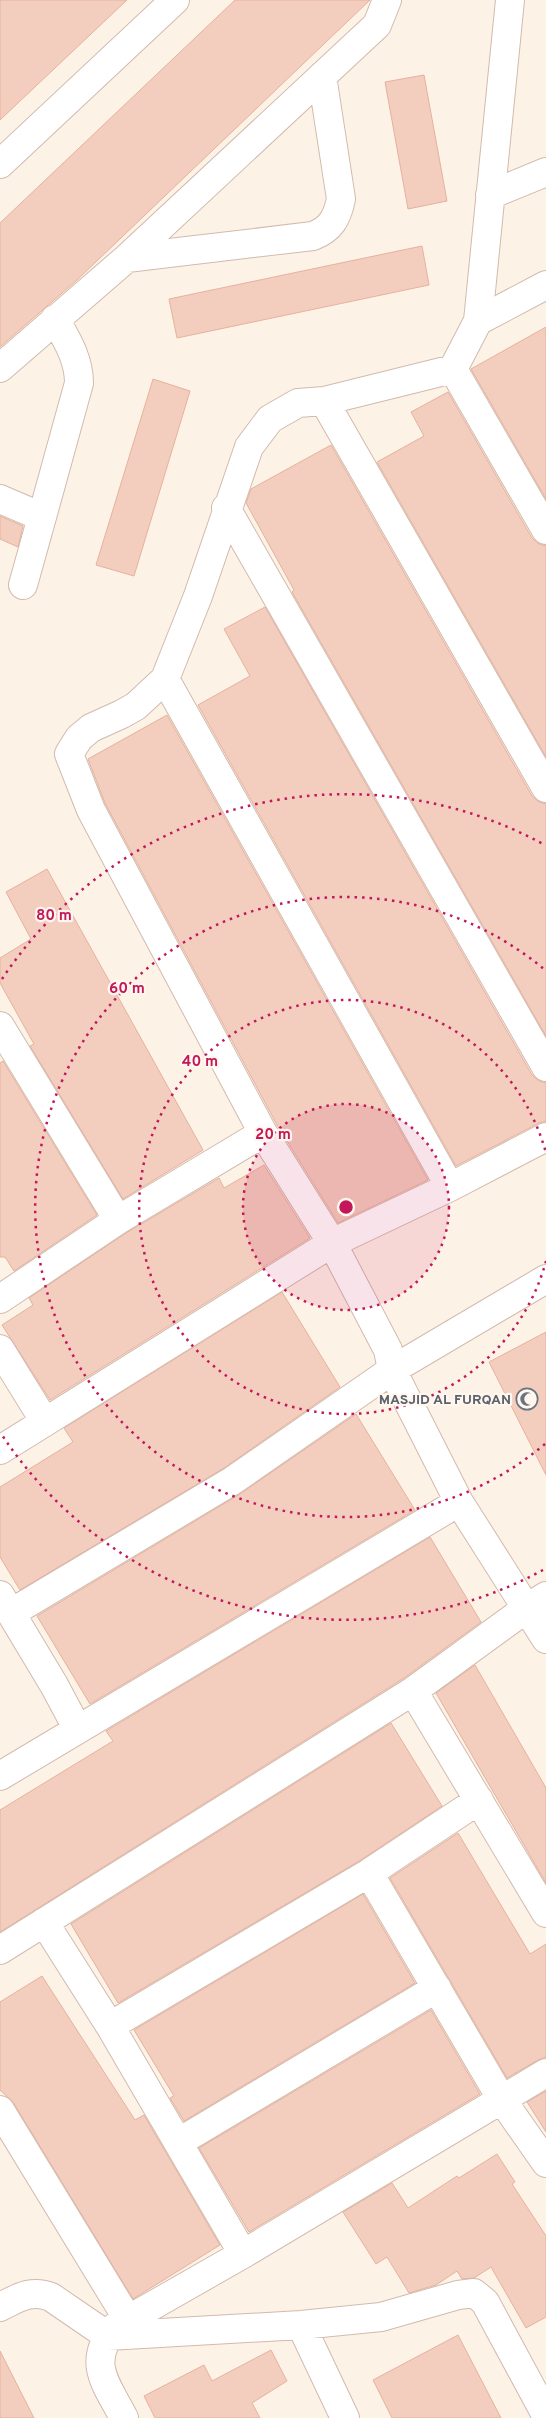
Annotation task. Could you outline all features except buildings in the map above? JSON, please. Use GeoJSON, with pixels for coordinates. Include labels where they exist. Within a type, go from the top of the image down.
{"type":"FeatureCollection","features":[{"type":"Feature","properties":{"kind":"street"},"geometry":{"type":"LineString","coordinates":[[0,164],[175,0]]}},
{"type":"Feature","properties":{"kind":"street"},"geometry":{"type":"LineString","coordinates":[[0,368],[127,258],[377,25],[387,0]]}},
{"type":"Feature","properties":{"kind":"street"},"geometry":{"type":"LineString","coordinates":[[510,0],[478,321],[453,369],[324,401],[298,403],[270,419],[249,447],[226,508],[198,596],[165,679],[136,706],[91,728],[79,738],[69,754],[91,810],[263,1133],[332,1243],[388,1350],[392,1370],[459,1502],[536,1602],[546,1639]]}},
{"type":"Feature","properties":{"kind":"street"},"geometry":{"type":"LineString","coordinates":[[127,258],[312,236],[324,232],[338,214],[341,199],[322,76]]}},
{"type":"Feature","properties":{"kind":"street"},"geometry":{"type":"LineString","coordinates":[[490,195],[546,172]]}},
{"type":"Feature","properties":{"kind":"street"},"geometry":{"type":"LineString","coordinates":[[478,321],[546,286]]}},
{"type":"Feature","properties":{"kind":"street"},"geometry":{"type":"LineString","coordinates":[[23,585],[79,384],[79,370],[74,354],[55,319]]}},
{"type":"Feature","properties":{"kind":"street"},"geometry":{"type":"LineString","coordinates":[[453,369],[546,530]]}},
{"type":"Feature","properties":{"kind":"street"},"geometry":{"type":"LineString","coordinates":[[324,401],[546,788]]}},
{"type":"Feature","properties":{"kind":"street"},"geometry":{"type":"LineString","coordinates":[[0,499],[42,517]]}},
{"type":"Feature","properties":{"kind":"street"},"geometry":{"type":"LineString","coordinates":[[226,508],[546,1067]]}},
{"type":"Feature","properties":{"kind":"street"},"geometry":{"type":"LineString","coordinates":[[165,679],[450,1187]]}},
{"type":"Feature","properties":{"kind":"street"},"geometry":{"type":"LineString","coordinates":[[0,1026],[118,1220]]}},
{"type":"Feature","properties":{"kind":"street"},"geometry":{"type":"LineString","coordinates":[[0,1299],[118,1220],[263,1133]]}},
{"type":"Feature","properties":{"kind":"street"},"geometry":{"type":"LineString","coordinates":[[0,1450],[332,1243],[450,1187],[546,1137]]}},
{"type":"Feature","properties":{"kind":"street"},"geometry":{"type":"LineString","coordinates":[[76,1728],[54,1685],[5,1604],[232,1481],[392,1370],[546,1279]]}},
{"type":"Feature","properties":{"kind":"street"},"geometry":{"type":"LineString","coordinates":[[0,1349],[45,1422]]}},
{"type":"Feature","properties":{"kind":"street"},"geometry":{"type":"LineString","coordinates":[[0,1776],[76,1728],[459,1502]]}},
{"type":"Feature","properties":{"kind":"street"},"geometry":{"type":"LineString","coordinates":[[0,1950],[413,1691],[536,1602]]}},
{"type":"Feature","properties":{"kind":"street"},"geometry":{"type":"LineString","coordinates":[[413,1691],[546,1913]]}},
{"type":"Feature","properties":{"kind":"street"},"geometry":{"type":"LineString","coordinates":[[110,2026],[369,1874],[479,1800]]}},
{"type":"Feature","properties":{"kind":"street"},"geometry":{"type":"LineString","coordinates":[[369,1874],[502,2100],[546,2163]]}},
{"type":"Feature","properties":{"kind":"street"},"geometry":{"type":"LineString","coordinates":[[44,1922],[110,2026],[243,2254]]}},
{"type":"Feature","properties":{"kind":"street"},"geometry":{"type":"LineString","coordinates":[[179,2142],[437,1988]]}},
{"type":"Feature","properties":{"kind":"street"},"geometry":{"type":"LineString","coordinates":[[124,2418],[100,2372],[100,2356],[117,2327],[546,2073]]}},
{"type":"Feature","properties":{"kind":"street"},"geometry":{"type":"LineString","coordinates":[[0,2110],[117,2327]]}},
{"type":"Feature","properties":{"kind":"street"},"geometry":{"type":"LineString","coordinates":[[0,2307],[33,2292],[51,2297],[117,2327],[301,2325],[381,2317],[458,2295],[474,2293],[485,2302],[546,2415]]}},
{"type":"Feature","properties":{"kind":"street"},"geometry":{"type":"LineString","coordinates":[[301,2325],[345,2418]]}},
{"type":"Feature","properties":{"kind":"place","name":"MASJID AL FURQAN"},"geometry":{"type":"Point","coordinates":[527,1399]}}]}
